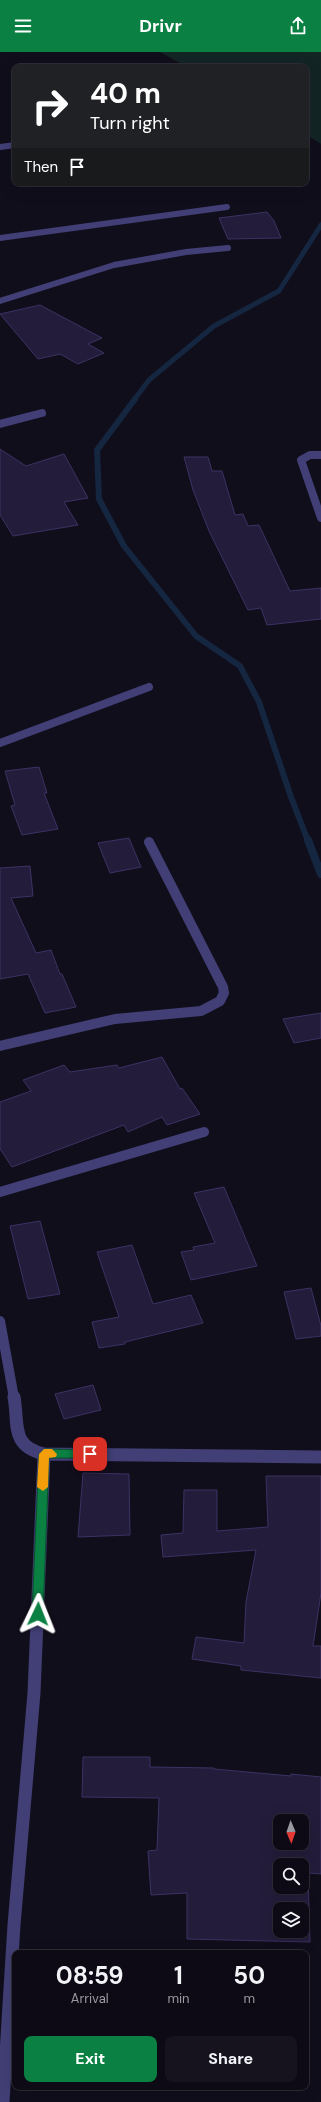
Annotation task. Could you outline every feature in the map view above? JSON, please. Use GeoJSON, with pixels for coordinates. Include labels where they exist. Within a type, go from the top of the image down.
{"type":"FeatureCollection","features":[{"type":"Feature","properties":{"kind":"street"},"geometry":{"type":"LineString","coordinates":[[0,147],[12,145]]}},
{"type":"Feature","properties":{"kind":"street"},"geometry":{"type":"LineString","coordinates":[[0,238],[227,207]]}},
{"type":"Feature","properties":{"kind":"street"},"geometry":{"type":"LineString","coordinates":[[0,301],[114,265],[186,252],[228,248]]}},
{"type":"Feature","properties":{"kind":"street"},"geometry":{"type":"LineString","coordinates":[[0,424],[42,413]]}},
{"type":"Feature","properties":{"kind":"street"},"geometry":{"type":"LineString","coordinates":[[321,455],[310,455],[301,460],[301,466],[321,518]]}},
{"type":"Feature","properties":{"kind":"street"},"geometry":{"type":"LineString","coordinates":[[0,743],[149,687]]}},
{"type":"Feature","properties":{"kind":"street"},"geometry":{"type":"LineString","coordinates":[[0,1046],[115,1019],[201,1011],[220,1001],[224,993],[223,987],[149,842]]}},
{"type":"Feature","properties":{"kind":"street"},"geometry":{"type":"LineString","coordinates":[[0,1192],[204,1132]]}},
{"type":"Feature","properties":{"kind":"street"},"geometry":{"type":"LineString","coordinates":[[0,1321],[15,1402],[18,1435],[23,1444],[32,1451],[44,1454],[321,1457]]}},
{"type":"Feature","properties":{"kind":"street"},"geometry":{"type":"LineString","coordinates":[[12,1950],[34,1694],[44,1454]]}},
{"type":"Feature","properties":{"kind":"street"},"geometry":{"type":"LineString","coordinates":[[3,2102],[12,1957]]}},
{"type":"Feature","properties":{"kind":"green space"},"geometry":{"type":"Polygon","coordinates":[[[160,52],[321,52],[321,144],[309,137],[309,64],[182,64],[160,52]]]}},
{"type":"Feature","properties":{"kind":"building"},"geometry":{"type":"Polygon","coordinates":[[[267,212],[274,221],[281,238],[228,239],[219,218],[267,212]]]}},
{"type":"Feature","properties":{"kind":"building"},"geometry":{"type":"Polygon","coordinates":[[[40,305],[102,338],[88,344],[104,353],[78,364],[60,354],[38,359],[0,314],[40,305]]]}},
{"type":"Feature","properties":{"kind":"building"},"geometry":{"type":"Polygon","coordinates":[[[0,449],[26,466],[64,454],[88,498],[64,502],[78,525],[13,536],[0,515],[0,449]]]}},
{"type":"Feature","properties":{"kind":"building"},"geometry":{"type":"Polygon","coordinates":[[[184,457],[208,457],[212,471],[222,471],[235,515],[243,514],[248,526],[259,525],[290,591],[321,588],[321,619],[267,625],[261,608],[248,610],[209,531],[193,490],[184,457]]]}},
{"type":"Feature","properties":{"kind":"building"},"geometry":{"type":"Polygon","coordinates":[[[39,767],[47,793],[44,793],[58,829],[22,835],[11,806],[15,805],[5,771],[39,767]]]}},
{"type":"Feature","properties":{"kind":"building"},"geometry":{"type":"Polygon","coordinates":[[[129,838],[141,867],[110,873],[98,843],[129,838]]]}},
{"type":"Feature","properties":{"kind":"building"},"geometry":{"type":"Polygon","coordinates":[[[30,866],[33,896],[11,898],[36,953],[51,950],[60,974],[62,974],[76,1007],[45,1013],[28,974],[0,979],[0,868],[30,866]]]}},
{"type":"Feature","properties":{"kind":"building"},"geometry":{"type":"Polygon","coordinates":[[[321,1013],[321,1038],[294,1043],[283,1019],[321,1013]]]}},
{"type":"Feature","properties":{"kind":"building"},"geometry":{"type":"Polygon","coordinates":[[[162,1057],[180,1089],[182,1088],[200,1114],[167,1125],[162,1117],[128,1132],[124,1125],[12,1167],[0,1149],[0,1102],[31,1091],[23,1080],[64,1065],[70,1072],[117,1065],[119,1068],[162,1057]]]}},
{"type":"Feature","properties":{"kind":"building"},"geometry":{"type":"Polygon","coordinates":[[[224,1187],[257,1266],[191,1280],[181,1252],[194,1250],[193,1247],[215,1243],[194,1193],[224,1187]]]}},
{"type":"Feature","properties":{"kind":"building"},"geometry":{"type":"Polygon","coordinates":[[[40,1221],[60,1294],[28,1299],[10,1226],[40,1221]]]}},
{"type":"Feature","properties":{"kind":"building"},"geometry":{"type":"Polygon","coordinates":[[[132,1245],[153,1304],[191,1295],[203,1323],[125,1342],[125,1344],[99,1348],[92,1322],[119,1317],[97,1252],[132,1245]]]}},
{"type":"Feature","properties":{"kind":"building"},"geometry":{"type":"Polygon","coordinates":[[[311,1288],[321,1326],[321,1336],[296,1339],[284,1292],[311,1288]]]}},
{"type":"Feature","properties":{"kind":"building"},"geometry":{"type":"Polygon","coordinates":[[[93,1385],[101,1410],[64,1419],[55,1394],[93,1385]]]}},
{"type":"Feature","properties":{"kind":"building"},"geometry":{"type":"Polygon","coordinates":[[[83,1473],[129,1474],[130,1535],[78,1537],[83,1473]]]}},
{"type":"Feature","properties":{"kind":"building"},"geometry":{"type":"Polygon","coordinates":[[[266,1476],[321,1476],[321,1593],[313,1646],[321,1646],[321,1678],[241,1670],[241,1666],[192,1659],[196,1637],[244,1643],[246,1602],[256,1550],[163,1557],[161,1535],[183,1533],[184,1490],[217,1490],[217,1531],[268,1527],[266,1476]]]}},
{"type":"Feature","properties":{"kind":"building"},"geometry":{"type":"Polygon","coordinates":[[[83,1757],[150,1757],[150,1767],[214,1768],[291,1776],[291,1774],[321,1777],[321,1874],[309,1873],[309,1858],[273,1858],[273,1894],[309,1894],[309,1902],[273,1902],[273,1938],[309,1938],[309,1908],[310,1942],[187,1939],[187,1893],[151,1895],[148,1851],[157,1850],[159,1798],[82,1797],[83,1757]]]}},
{"type":"Feature","properties":{"kind":"waterway"},"geometry":{"type":"LineString","coordinates":[[134,400],[149,380],[214,326],[279,291],[321,225]]}},
{"type":"Feature","properties":{"kind":"waterway"},"geometry":{"type":"LineString","coordinates":[[135,399],[97,450],[99,499],[124,546],[196,636],[240,666],[259,702],[291,797],[308,841]]}},
{"type":"Feature","properties":{"kind":"waterway"},"geometry":{"type":"LineString","coordinates":[[308,840],[321,874]]}},
{"type":"Feature","properties":{"kind":"slow traffic"},"geometry":{"type":"LineString","coordinates":[[43,1487],[44,1454],[52,1454]]}},
{"type":"Feature","properties":{"kind":"route"},"geometry":{"type":"LineString","coordinates":[[38,1614],[44,1454],[90,1454]]}}]}
